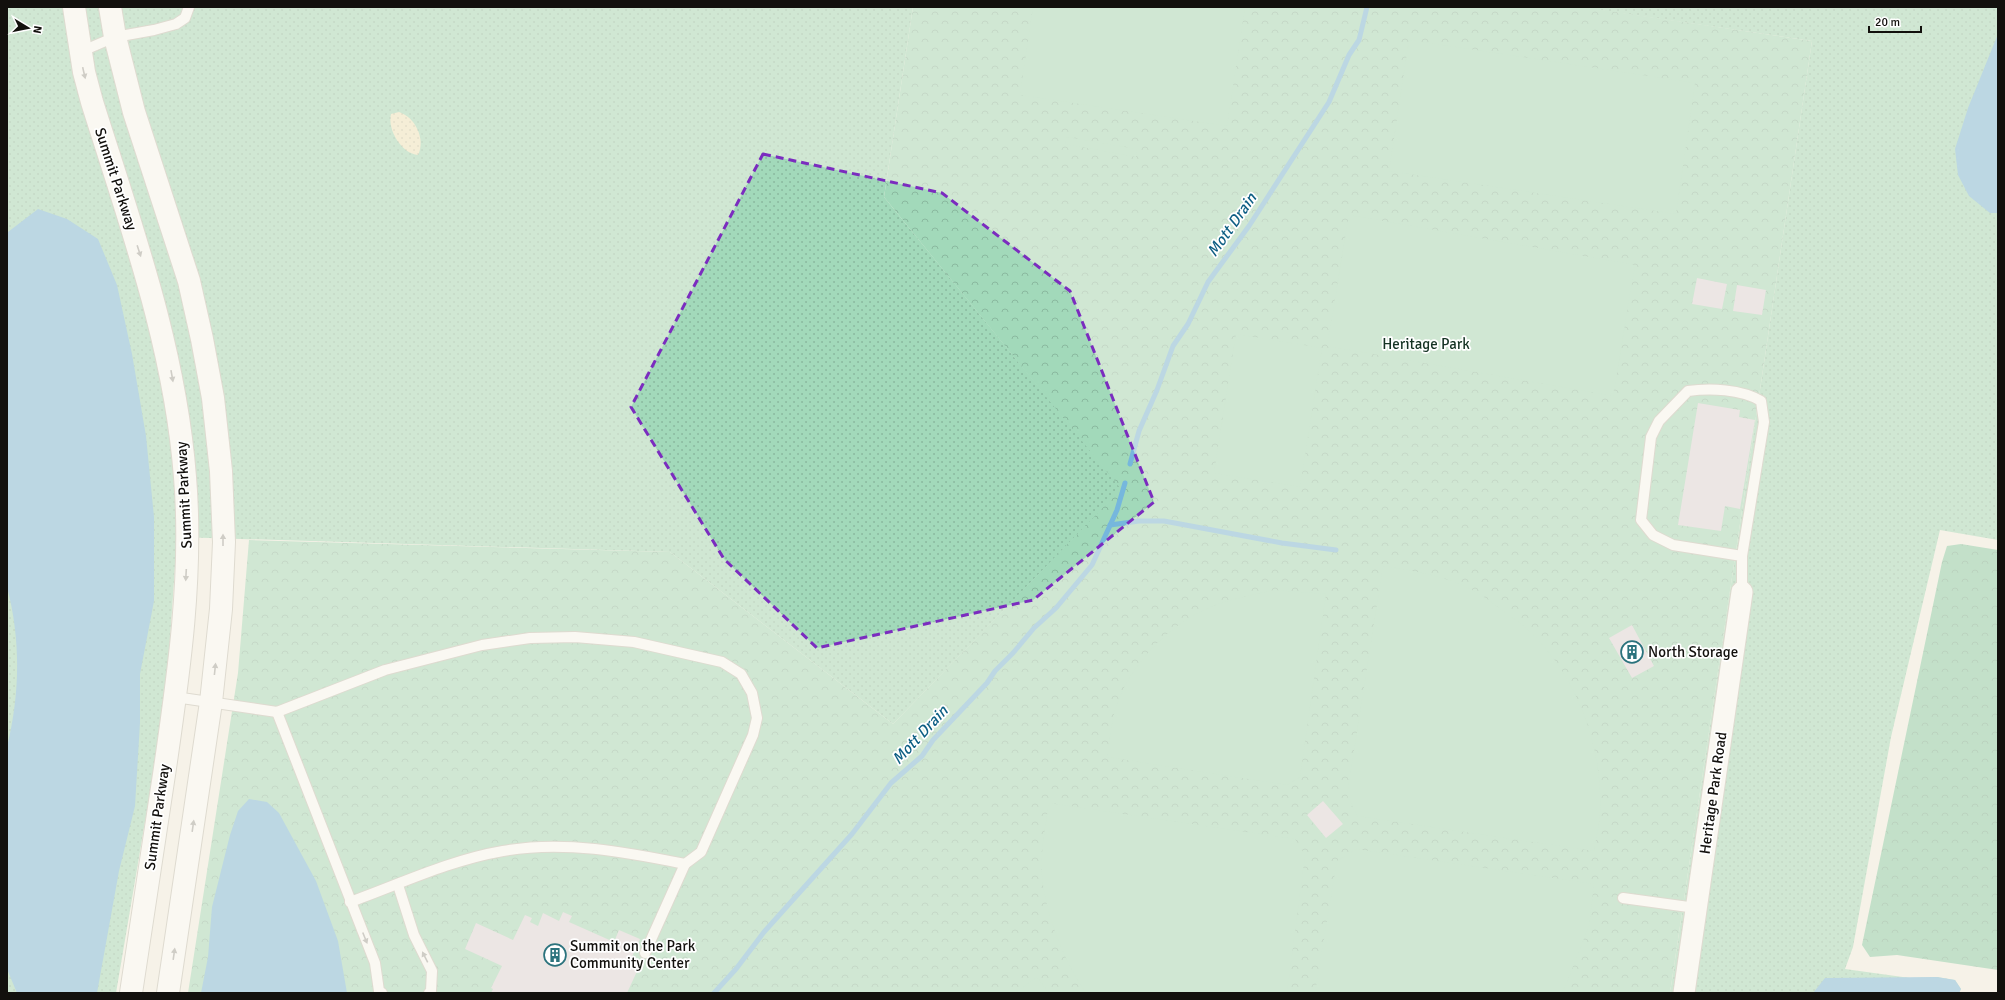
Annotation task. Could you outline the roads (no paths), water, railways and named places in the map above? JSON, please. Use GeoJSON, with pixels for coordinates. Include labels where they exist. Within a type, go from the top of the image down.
{"type":"FeatureCollection","features":[{"type":"Feature","properties":{"kind":"street","name":"Summit Parkway"},"geometry":{"type":"LineString","coordinates":[[74,7],[80,52],[92,102],[156,308],[177,406],[185,478],[187,545],[184,607],[175,697],[131,993]]}},
{"type":"Feature","properties":{"kind":"street"},"geometry":{"type":"LineString","coordinates":[[110,7],[115,37],[134,112],[189,281],[213,398],[221,471],[224,542],[221,610],[211,702],[168,993]]}},
{"type":"Feature","properties":{"kind":"street","name":"Heritage Park Road"},"geometry":{"type":"LineString","coordinates":[[1684,993],[1742,592]]}},
{"type":"Feature","properties":{"kind":"lane"},"geometry":{"type":"LineString","coordinates":[[80,52],[115,37],[154,30],[176,24],[185,18],[189,7]]}},
{"type":"Feature","properties":{"kind":"lane"},"geometry":{"type":"LineString","coordinates":[[1742,556],[1672,545],[1653,534],[1641,520],[1651,437],[1659,421],[1688,391],[1704,389],[1751,395],[1761,401],[1764,422],[1742,556],[1742,592]]}},
{"type":"Feature","properties":{"kind":"lane"},"geometry":{"type":"LineString","coordinates":[[175,697],[277,712],[384,670],[482,645],[530,638],[575,637],[634,642],[722,662],[741,674],[752,693],[757,718],[753,735],[701,852],[685,864],[645,953]]}},
{"type":"Feature","properties":{"kind":"lane"},"geometry":{"type":"LineString","coordinates":[[277,712],[374,963],[379,991],[382,993]]}},
{"type":"Feature","properties":{"kind":"lane"},"geometry":{"type":"LineString","coordinates":[[350,902],[457,862],[504,850],[550,846],[649,856],[685,864]]}},
{"type":"Feature","properties":{"kind":"lane"},"geometry":{"type":"LineString","coordinates":[[398,885],[414,934],[432,971],[431,991],[429,993]]}},
{"type":"Feature","properties":{"kind":"lane"},"geometry":{"type":"LineString","coordinates":[[1623,898],[1696,908]]}},
{"type":"Feature","properties":{"kind":"water"},"geometry":{"type":"Polygon","coordinates":[[[1998,34],[1998,213],[1990,213],[1969,196],[1958,175],[1955,149],[1968,108],[1998,34]]]}},
{"type":"Feature","properties":{"kind":"water"},"geometry":{"type":"Polygon","coordinates":[[[38,209],[67,219],[98,239],[117,285],[132,354],[146,436],[154,517],[154,601],[140,674],[140,723],[135,806],[119,871],[97,993],[17,993],[7,969],[7,747],[16,687],[17,647],[12,607],[7,587],[7,236],[8,232],[38,209]]]}},
{"type":"Feature","properties":{"kind":"water"},"geometry":{"type":"Polygon","coordinates":[[[249,799],[267,802],[279,813],[316,881],[338,941],[347,993],[201,993],[208,957],[212,907],[230,835],[238,811],[249,799]]]}},
{"type":"Feature","properties":{"kind":"water"},"geometry":{"type":"Polygon","coordinates":[[[1937,977],[1955,980],[1961,989],[1959,993],[1813,993],[1825,978],[1937,977]]]}},
{"type":"Feature","properties":{"kind":"waterway","name":"Mott Drain"},"geometry":{"type":"LineString","coordinates":[[1130,464],[1139,431],[1157,390],[1173,346],[1188,324],[1208,282],[1249,226],[1329,102],[1349,55],[1359,40],[1367,7]]}},
{"type":"Feature","properties":{"kind":"waterway","name":"Mott Drain"},"geometry":{"type":"LineString","coordinates":[[714,993],[736,969],[764,932],[852,834],[891,783],[922,756],[933,740],[987,683],[995,671],[1013,653],[1034,628],[1056,608],[1092,565],[1117,510],[1125,483]]}},
{"type":"Feature","properties":{"kind":"waterway"},"geometry":{"type":"LineString","coordinates":[[1110,525],[1139,521],[1164,521],[1282,543],[1336,550]]}},
{"type":"Feature","properties":{"kind":"place","name":"North Storage"},"geometry":{"type":"Point","coordinates":[1632,652]}},
{"type":"Feature","properties":{"kind":"place","name":"Summit on the Park Community Center"},"geometry":{"type":"Point","coordinates":[555,955]}},
{"type":"Feature","properties":{"kind":"park label","name":"Heritage Park"},"geometry":{"type":"Point","coordinates":[1426,344]}}]}
